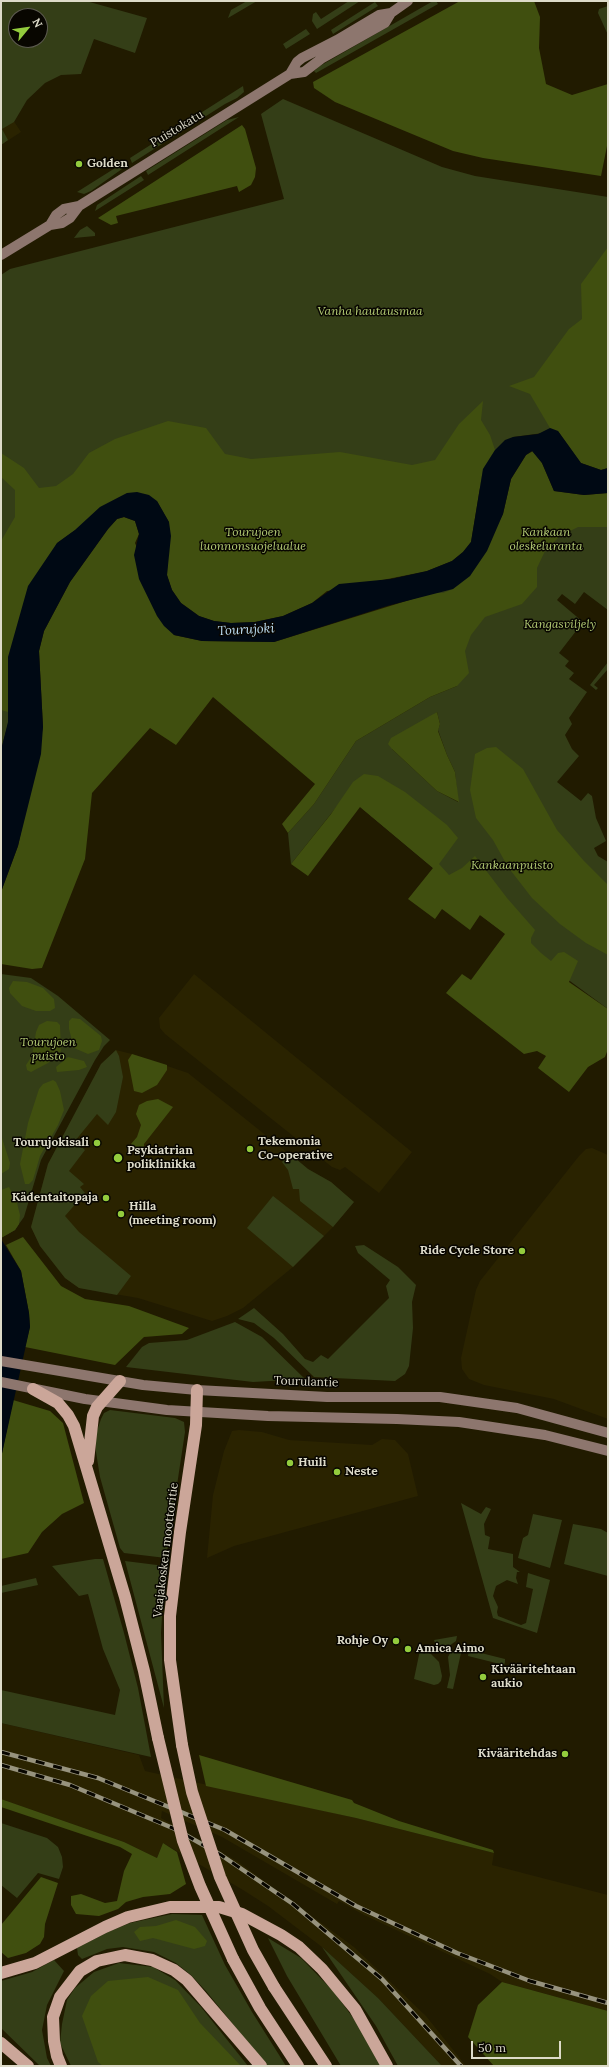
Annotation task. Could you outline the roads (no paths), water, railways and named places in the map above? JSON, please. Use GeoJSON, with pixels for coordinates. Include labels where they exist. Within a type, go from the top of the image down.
{"type":"FeatureCollection","features":[{"type":"Feature","properties":{"kind":"highway"},"geometry":{"type":"LineString","coordinates":[[87,1466],[92,1416],[120,1381]]}},
{"type":"Feature","properties":{"kind":"highway"},"geometry":{"type":"LineString","coordinates":[[33,1389],[58,1399],[71,1421],[87,1466],[127,1604],[183,1841],[200,1886],[233,1959],[260,2008],[298,2066]]}},
{"type":"Feature","properties":{"kind":"highway","name":"Vaajakosken moottoritie"},"geometry":{"type":"LineString","coordinates":[[197,1390],[197,1412],[170,1616],[170,1660],[182,1745],[192,1792],[220,1877],[250,1943],[274,1987],[326,2066]]}},
{"type":"Feature","properties":{"kind":"highway"},"geometry":{"type":"LineString","coordinates":[[1,1973],[35,1963],[105,1926],[128,1917],[170,1907],[219,1907],[242,1914],[281,1935],[298,1947],[322,1969],[355,2009],[387,2066]]}},
{"type":"Feature","properties":{"kind":"highway"},"geometry":{"type":"LineString","coordinates":[[62,2066],[57,2056],[54,2040],[53,2017],[60,1997],[80,1971],[97,1961],[125,1955],[152,1960],[174,1970],[187,1980],[261,2066]]}},
{"type":"Feature","properties":{"kind":"highway"},"geometry":{"type":"LineString","coordinates":[[1,2043],[28,2066]]}},
{"type":"Feature","properties":{"kind":"main road","name":"Puistokatu"},"geometry":{"type":"LineString","coordinates":[[1,254],[50,225],[62,223],[70,218],[79,206],[290,74],[297,62],[302,58],[337,40],[379,15],[391,13],[408,1]]}},
{"type":"Feature","properties":{"kind":"main road","name":"Tourulantie"},"geometry":{"type":"LineString","coordinates":[[1,1360],[60,1372],[197,1390],[327,1397],[440,1397],[517,1408],[608,1433]]}},
{"type":"Feature","properties":{"kind":"main road"},"geometry":{"type":"LineString","coordinates":[[1,1382],[33,1389]]}},
{"type":"Feature","properties":{"kind":"main road"},"geometry":{"type":"LineString","coordinates":[[58,1399],[103,1401],[197,1412],[457,1422],[545,1435],[608,1451]]}},
{"type":"Feature","properties":{"kind":"water","name":"Tourujoki"},"geometry":{"type":"Polygon","coordinates":[[[550,428],[558,431],[581,463],[601,470],[608,468],[608,493],[584,495],[554,491],[542,463],[532,451],[526,455],[511,479],[503,514],[487,551],[470,576],[453,589],[387,606],[274,642],[202,641],[174,635],[164,626],[157,616],[139,579],[134,555],[139,534],[135,521],[124,517],[117,519],[108,529],[70,582],[44,631],[39,651],[43,727],[41,754],[18,846],[1,892],[1,750],[8,722],[8,657],[28,586],[57,543],[75,530],[100,507],[127,493],[137,492],[149,495],[157,501],[169,522],[171,536],[167,575],[172,590],[181,603],[199,616],[214,621],[231,623],[255,622],[283,616],[312,603],[339,584],[391,579],[427,571],[452,561],[463,552],[471,542],[483,469],[495,450],[505,440],[513,437],[538,434],[550,428]]]}},
{"type":"Feature","properties":{"kind":"water"},"geometry":{"type":"Polygon","coordinates":[[[1,1239],[21,1271],[29,1313],[30,1327],[1,1458],[1,1239]]]}},
{"type":"Feature","properties":{"kind":"railway"},"geometry":{"type":"LineString","coordinates":[[1,1752],[98,1778],[225,1830],[356,1906],[457,1953],[530,1981],[608,2003]]}},
{"type":"Feature","properties":{"kind":"railway"},"geometry":{"type":"LineString","coordinates":[[1,1765],[70,1785],[175,1829],[221,1855],[293,1904],[382,1979],[461,2066]]}},
{"type":"Feature","properties":{"kind":"place","name":"Golden"},"geometry":{"type":"Point","coordinates":[79,164]}},
{"type":"Feature","properties":{"kind":"place","name":"Tourujokisali"},"geometry":{"type":"Point","coordinates":[97,1143]}},
{"type":"Feature","properties":{"kind":"place","name":"Tekemonia Co-operative"},"geometry":{"type":"Point","coordinates":[250,1149]}},
{"type":"Feature","properties":{"kind":"place","name":"Psykiatrian poliklinikka"},"geometry":{"type":"Point","coordinates":[118,1158]}},
{"type":"Feature","properties":{"kind":"place","name":"Kädentaitopaja"},"geometry":{"type":"Point","coordinates":[106,1198]}},
{"type":"Feature","properties":{"kind":"place","name":"Hilla (meeting room)"},"geometry":{"type":"Point","coordinates":[121,1214]}},
{"type":"Feature","properties":{"kind":"place","name":"Ride Cycle Store"},"geometry":{"type":"Point","coordinates":[522,1251]}},
{"type":"Feature","properties":{"kind":"place","name":"Huili"},"geometry":{"type":"Point","coordinates":[290,1463]}},
{"type":"Feature","properties":{"kind":"place","name":"Neste"},"geometry":{"type":"Point","coordinates":[337,1472]}},
{"type":"Feature","properties":{"kind":"place","name":"Rohje Oy"},"geometry":{"type":"Point","coordinates":[396,1641]}},
{"type":"Feature","properties":{"kind":"place","name":"Amica Aimo"},"geometry":{"type":"Point","coordinates":[408,1649]}},
{"type":"Feature","properties":{"kind":"place","name":"Kivääritehtaan aukio"},"geometry":{"type":"Point","coordinates":[483,1677]}},
{"type":"Feature","properties":{"kind":"place","name":"Kivääritehdas"},"geometry":{"type":"Point","coordinates":[565,1754]}},
{"type":"Feature","properties":{"kind":"park label","name":"Vanha hautausmaa"},"geometry":{"type":"Point","coordinates":[370,312]}},
{"type":"Feature","properties":{"kind":"park label","name":"Tourujoen luonnonsuojelualue"},"geometry":{"type":"Point","coordinates":[253,540]}},
{"type":"Feature","properties":{"kind":"park label","name":"Kankaan oleskeluranta"},"geometry":{"type":"Point","coordinates":[546,540]}},
{"type":"Feature","properties":{"kind":"park label","name":"Kangasviljely"},"geometry":{"type":"Point","coordinates":[560,625]}},
{"type":"Feature","properties":{"kind":"park label","name":"Kankaanpuisto"},"geometry":{"type":"Point","coordinates":[512,866]}},
{"type":"Feature","properties":{"kind":"park label","name":"Tourujoen puisto"},"geometry":{"type":"Point","coordinates":[48,1050]}}]}
